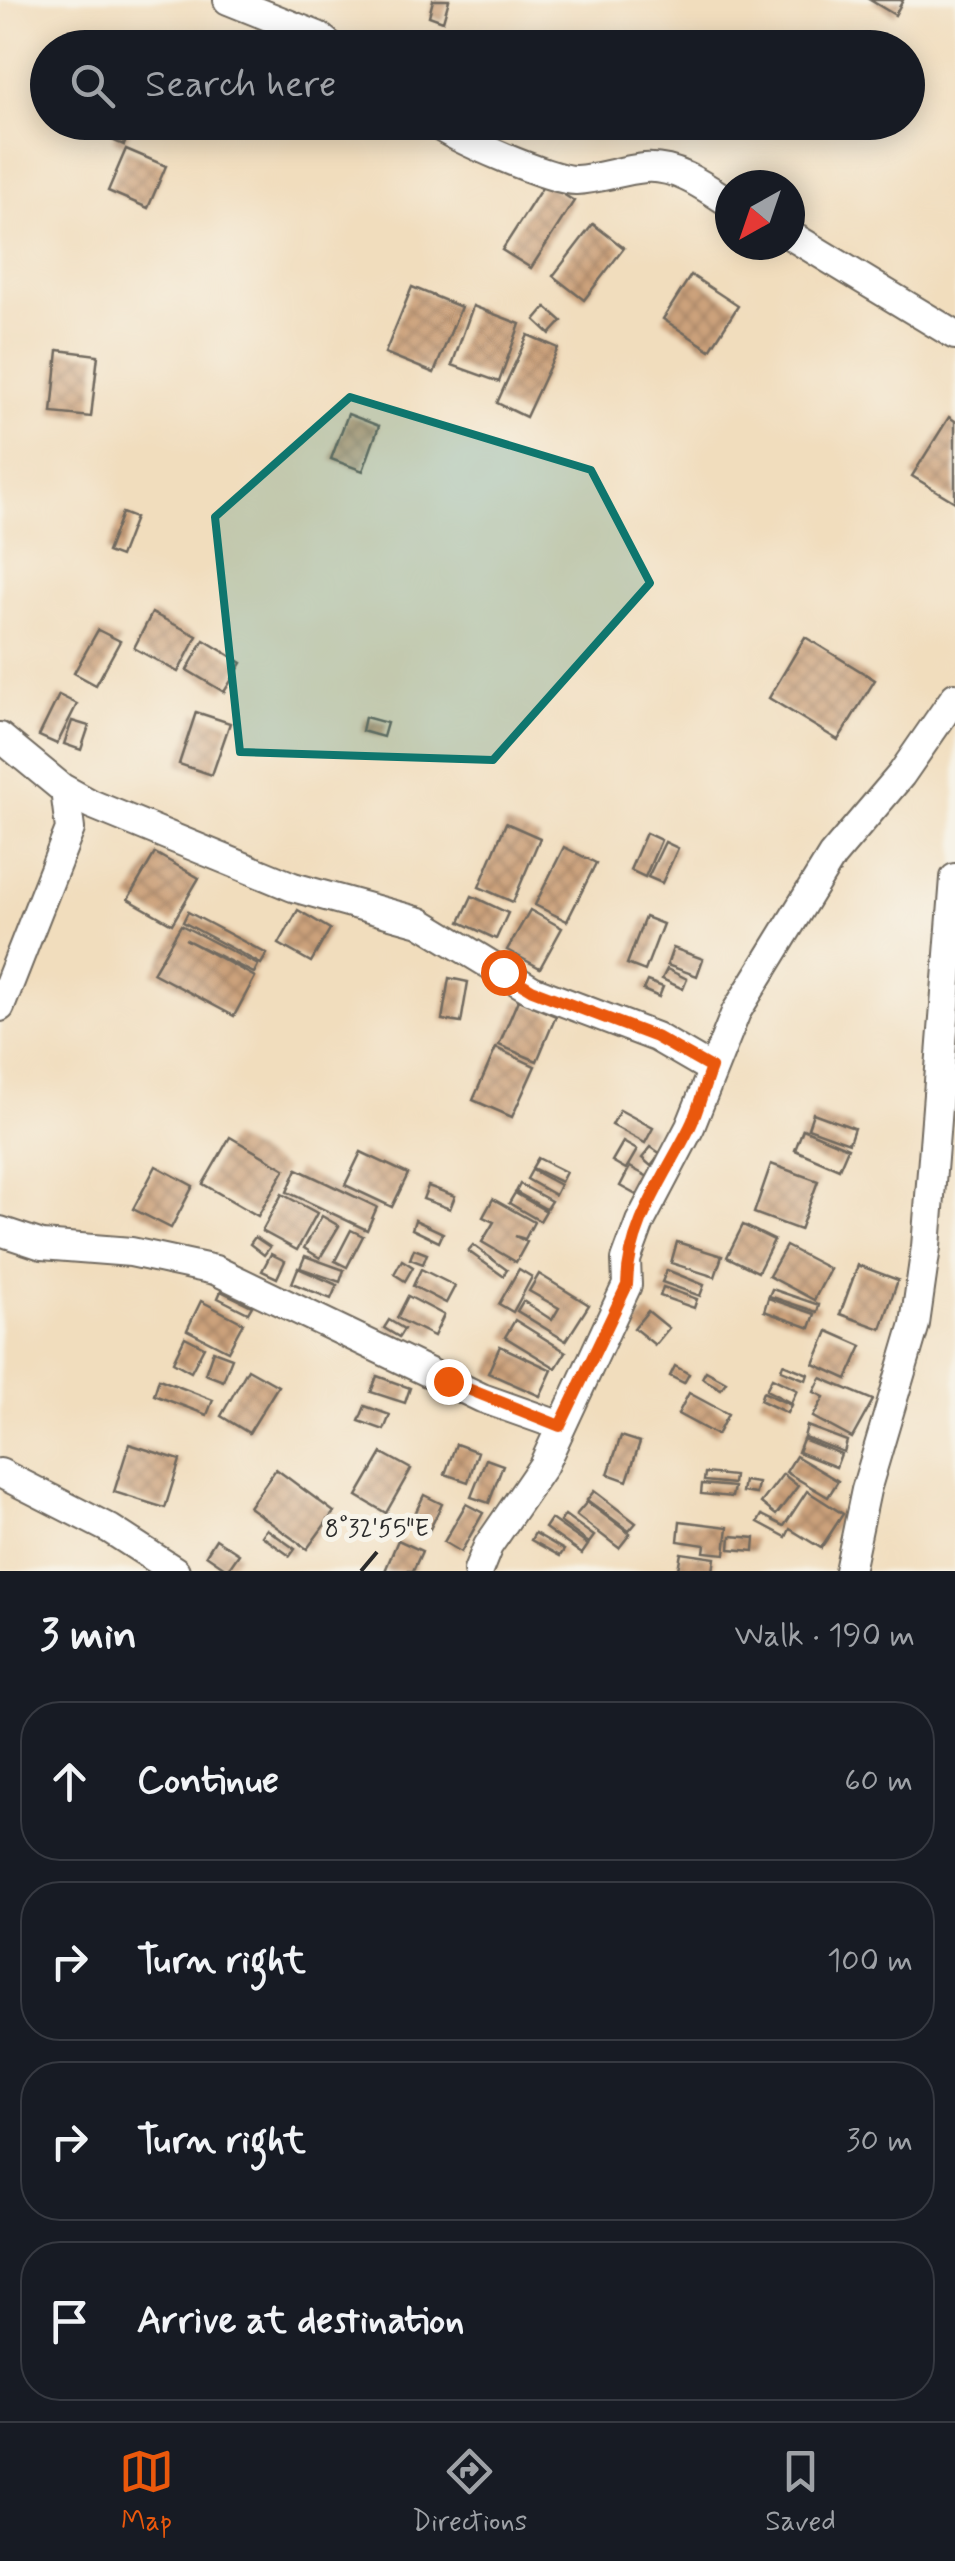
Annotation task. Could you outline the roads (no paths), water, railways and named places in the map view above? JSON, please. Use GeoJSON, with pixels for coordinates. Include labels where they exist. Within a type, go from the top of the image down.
{"type":"FeatureCollection","features":[{"type":"Feature","properties":{"kind":"street"},"geometry":{"type":"LineString","coordinates":[[228,0],[303,30]]}},
{"type":"Feature","properties":{"kind":"street"},"geometry":{"type":"LineString","coordinates":[[463,140],[554,176],[574,180],[660,168],[677,172],[715,194]]}},
{"type":"Feature","properties":{"kind":"street"},"geometry":{"type":"LineString","coordinates":[[805,244],[955,335]]}},
{"type":"Feature","properties":{"kind":"street"},"geometry":{"type":"LineString","coordinates":[[478,1571],[488,1546],[542,1466],[627,1285],[626,1260],[640,1222],[690,1128],[736,1012],[832,856],[902,774],[955,697]]}},
{"type":"Feature","properties":{"kind":"street"},"geometry":{"type":"LineString","coordinates":[[0,736],[65,790],[104,810],[292,887],[420,922],[532,990],[656,1037],[711,1068]]}},
{"type":"Feature","properties":{"kind":"street"},"geometry":{"type":"LineString","coordinates":[[0,1007],[70,830],[65,790]]}},
{"type":"Feature","properties":{"kind":"street"},"geometry":{"type":"LineString","coordinates":[[70,830],[104,810]]}},
{"type":"Feature","properties":{"kind":"street"},"geometry":{"type":"LineString","coordinates":[[850,1571],[866,1490],[918,1305],[955,878]]}},
{"type":"Feature","properties":{"kind":"street"},"geometry":{"type":"LineString","coordinates":[[0,1231],[42,1245],[131,1252],[215,1270],[482,1398],[560,1426]]}},
{"type":"Feature","properties":{"kind":"street"},"geometry":{"type":"LineString","coordinates":[[0,1474],[110,1529],[175,1571]]}}]}
